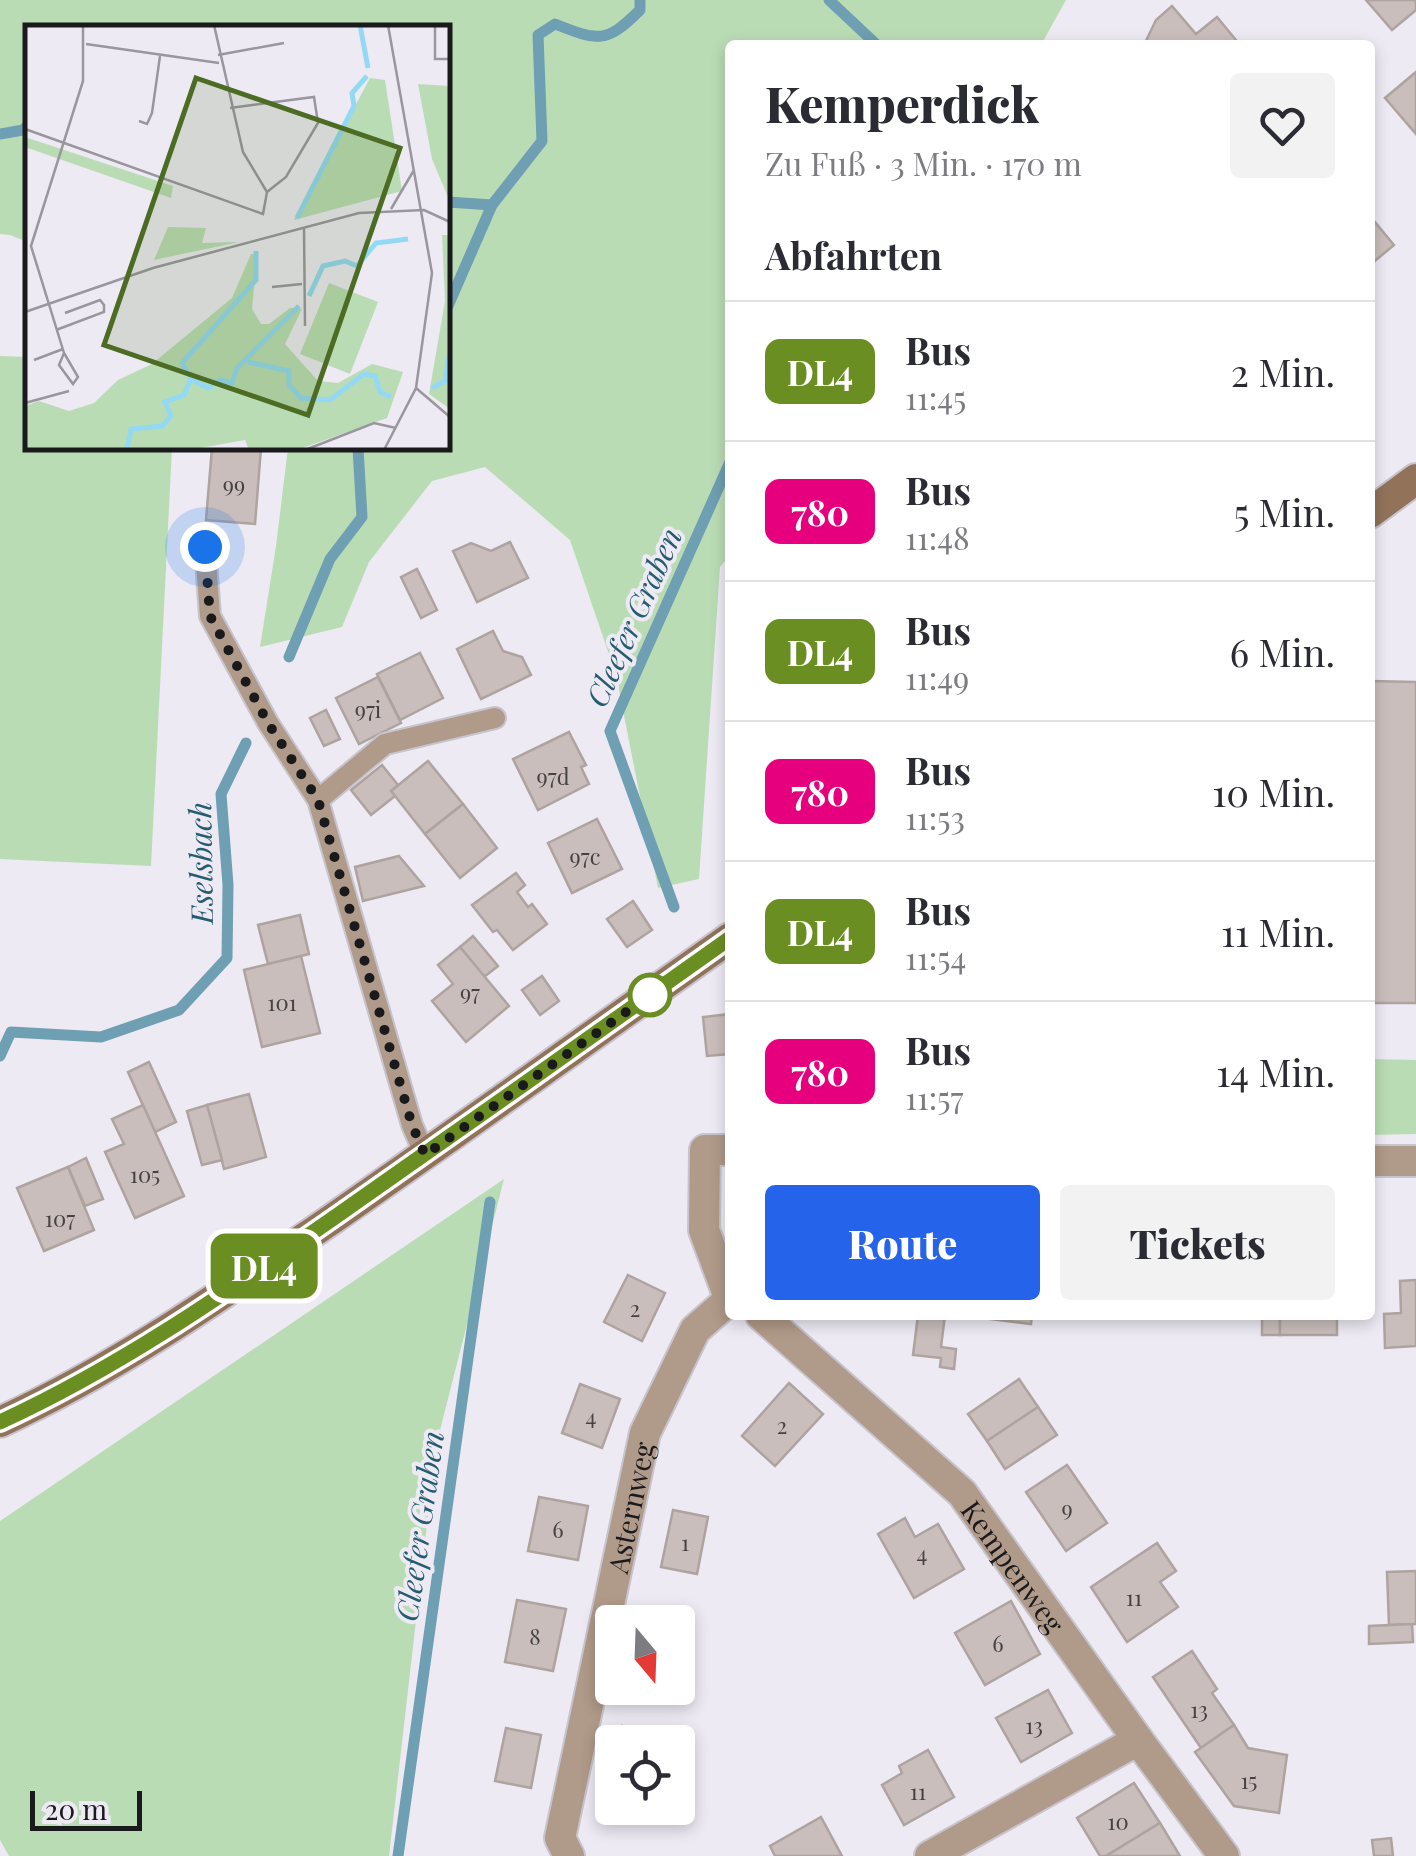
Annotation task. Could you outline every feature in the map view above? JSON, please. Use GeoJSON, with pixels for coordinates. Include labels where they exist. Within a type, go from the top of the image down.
{"type":"FeatureCollection","features":[{"type":"Feature","properties":{"kind":"street"},"geometry":{"type":"LineString","coordinates":[[1375,509],[1416,479]]}},
{"type":"Feature","properties":{"kind":"street"},"geometry":{"type":"LineString","coordinates":[[0,1422],[45,1402],[186,1320],[725,942]]}},
{"type":"Feature","properties":{"kind":"street"},"geometry":{"type":"LineString","coordinates":[[718,1150],[704,1230],[725,1287]]}},
{"type":"Feature","properties":{"kind":"street"},"geometry":{"type":"LineString","coordinates":[[1375,1161],[1416,1161]]}},
{"type":"Feature","properties":{"kind":"street","name":"Asternweg"},"geometry":{"type":"LineString","coordinates":[[569,1856],[560,1838],[644,1433],[695,1330],[725,1304]]}},
{"type":"Feature","properties":{"kind":"street","name":"Kempenweg"},"geometry":{"type":"LineString","coordinates":[[768,1320],[962,1493],[1224,1856]]}},
{"type":"Feature","properties":{"kind":"street"},"geometry":{"type":"LineString","coordinates":[[930,1856],[1138,1740]]}},
{"type":"Feature","properties":{"kind":"lane"},"geometry":{"type":"LineString","coordinates":[[205,547],[210,616],[268,723],[318,800],[412,1125],[425,1155]]}},
{"type":"Feature","properties":{"kind":"lane"},"geometry":{"type":"LineString","coordinates":[[318,800],[385,744],[495,718]]}},
{"type":"Feature","properties":{"kind":"green space"},"geometry":{"type":"Polygon","coordinates":[[[0,0],[1066,0],[1044,40],[725,40],[725,561],[720,567],[699,879],[658,888],[616,675],[570,540],[485,467],[432,481],[369,562],[342,627],[260,647],[288,450],[450,450],[450,25],[25,25],[25,241],[0,234],[0,0]]]}},
{"type":"Feature","properties":{"kind":"green space"},"geometry":{"type":"Polygon","coordinates":[[[0,356],[25,357],[25,450],[172,450],[151,866],[0,859],[0,356]]]}},
{"type":"Feature","properties":{"kind":"green space"},"geometry":{"type":"Polygon","coordinates":[[[1375,1059],[1416,1060],[1416,1134],[1375,1135],[1375,1059]]]}},
{"type":"Feature","properties":{"kind":"green space"},"geometry":{"type":"Polygon","coordinates":[[[504,1179],[436,1446],[389,1856],[9,1856],[0,1840],[0,1521],[504,1179]]]}},
{"type":"Feature","properties":{"kind":"building"},"geometry":{"type":"Polygon","coordinates":[[[1366,0],[1416,0],[1416,10],[1392,30],[1366,0]]]}},
{"type":"Feature","properties":{"kind":"building"},"geometry":{"type":"Polygon","coordinates":[[[1172,6],[1196,34],[1217,17],[1236,40],[1146,40],[1156,20],[1172,6]]]}},
{"type":"Feature","properties":{"kind":"building"},"geometry":{"type":"Polygon","coordinates":[[[1416,72],[1416,134],[1385,98],[1416,72]]]}},
{"type":"Feature","properties":{"kind":"building"},"geometry":{"type":"Polygon","coordinates":[[[1375,222],[1394,245],[1375,261],[1375,222]]]}},
{"type":"Feature","properties":{"kind":"building"},"geometry":{"type":"Polygon","coordinates":[[[212,450],[261,450],[255,524],[206,520],[212,450]]]}},
{"type":"Feature","properties":{"kind":"building"},"geometry":{"type":"Polygon","coordinates":[[[510,542],[528,578],[477,602],[453,551],[471,543],[491,551],[510,542]]]}},
{"type":"Feature","properties":{"kind":"building"},"geometry":{"type":"Polygon","coordinates":[[[417,569],[437,610],[421,618],[401,577],[417,569]]]}},
{"type":"Feature","properties":{"kind":"building"},"geometry":{"type":"Polygon","coordinates":[[[493,631],[503,651],[522,657],[531,675],[481,699],[457,649],[493,631]]]}},
{"type":"Feature","properties":{"kind":"building"},"geometry":{"type":"Polygon","coordinates":[[[420,653],[443,698],[400,720],[377,674],[420,653]]]}},
{"type":"Feature","properties":{"kind":"building"},"geometry":{"type":"Polygon","coordinates":[[[378,677],[401,723],[359,744],[336,698],[378,677]]]}},
{"type":"Feature","properties":{"kind":"building"},"geometry":{"type":"Polygon","coordinates":[[[1375,681],[1416,682],[1416,1003],[1375,1003],[1375,681]]]}},
{"type":"Feature","properties":{"kind":"building"},"geometry":{"type":"Polygon","coordinates":[[[326,710],[340,739],[324,746],[310,718],[326,710]]]}},
{"type":"Feature","properties":{"kind":"building"},"geometry":{"type":"Polygon","coordinates":[[[569,732],[586,765],[581,767],[589,784],[538,810],[513,759],[569,732]]]}},
{"type":"Feature","properties":{"kind":"building"},"geometry":{"type":"Polygon","coordinates":[[[428,761],[463,804],[425,834],[391,791],[428,761]]]}},
{"type":"Feature","properties":{"kind":"building"},"geometry":{"type":"Polygon","coordinates":[[[382,765],[398,785],[391,791],[395,796],[371,815],[351,790],[382,765]]]}},
{"type":"Feature","properties":{"kind":"building"},"geometry":{"type":"Polygon","coordinates":[[[463,804],[497,848],[460,878],[425,834],[463,804]]]}},
{"type":"Feature","properties":{"kind":"building"},"geometry":{"type":"Polygon","coordinates":[[[597,819],[622,869],[572,893],[548,843],[597,819]]]}},
{"type":"Feature","properties":{"kind":"building"},"geometry":{"type":"Polygon","coordinates":[[[399,856],[424,886],[363,901],[355,867],[399,856]]]}},
{"type":"Feature","properties":{"kind":"building"},"geometry":{"type":"Polygon","coordinates":[[[516,873],[525,885],[517,892],[547,924],[513,950],[472,905],[516,873]]]}},
{"type":"Feature","properties":{"kind":"building"},"geometry":{"type":"Polygon","coordinates":[[[633,901],[652,930],[627,947],[607,919],[633,901]]]}},
{"type":"Feature","properties":{"kind":"building"},"geometry":{"type":"Polygon","coordinates":[[[300,915],[309,954],[268,964],[258,925],[300,915]]]}},
{"type":"Feature","properties":{"kind":"building"},"geometry":{"type":"Polygon","coordinates":[[[473,936],[498,966],[484,977],[460,947],[473,936]]]}},
{"type":"Feature","properties":{"kind":"building"},"geometry":{"type":"Polygon","coordinates":[[[460,947],[509,1006],[466,1042],[432,1001],[453,984],[438,965],[460,947]]]}},
{"type":"Feature","properties":{"kind":"building"},"geometry":{"type":"Polygon","coordinates":[[[301,956],[320,1033],[262,1047],[244,970],[301,956]]]}},
{"type":"Feature","properties":{"kind":"building"},"geometry":{"type":"Polygon","coordinates":[[[542,976],[559,1001],[540,1015],[522,990],[542,976]]]}},
{"type":"Feature","properties":{"kind":"building"},"geometry":{"type":"Polygon","coordinates":[[[725,1015],[725,1054],[707,1056],[703,1017],[725,1015]]]}},
{"type":"Feature","properties":{"kind":"building"},"geometry":{"type":"Polygon","coordinates":[[[149,1062],[176,1122],[155,1132],[128,1072],[149,1062]]]}},
{"type":"Feature","properties":{"kind":"building"},"geometry":{"type":"Polygon","coordinates":[[[249,1094],[266,1157],[224,1169],[207,1105],[249,1094]]]}},
{"type":"Feature","properties":{"kind":"building"},"geometry":{"type":"Polygon","coordinates":[[[143,1105],[184,1196],[135,1218],[105,1152],[124,1144],[112,1119],[143,1105]]]}},
{"type":"Feature","properties":{"kind":"building"},"geometry":{"type":"Polygon","coordinates":[[[207,1105],[222,1160],[202,1165],[187,1111],[207,1105]]]}},
{"type":"Feature","properties":{"kind":"building"},"geometry":{"type":"Polygon","coordinates":[[[86,1158],[103,1199],[85,1206],[68,1167],[86,1158]]]}},
{"type":"Feature","properties":{"kind":"building"},"geometry":{"type":"Polygon","coordinates":[[[68,1167],[94,1230],[44,1251],[17,1188],[68,1167]]]}},
{"type":"Feature","properties":{"kind":"building"},"geometry":{"type":"Polygon","coordinates":[[[628,1275],[665,1293],[642,1341],[604,1322],[628,1275]]]}},
{"type":"Feature","properties":{"kind":"building"},"geometry":{"type":"Polygon","coordinates":[[[1416,1280],[1416,1346],[1385,1348],[1384,1314],[1401,1313],[1400,1281],[1416,1280]]]}},
{"type":"Feature","properties":{"kind":"building"},"geometry":{"type":"Polygon","coordinates":[[[917,1320],[944,1320],[941,1347],[956,1349],[954,1369],[940,1367],[941,1358],[913,1355],[917,1320]]]}},
{"type":"Feature","properties":{"kind":"building"},"geometry":{"type":"Polygon","coordinates":[[[999,1320],[1031,1320],[1031,1324],[999,1320]]]}},
{"type":"Feature","properties":{"kind":"building"},"geometry":{"type":"Polygon","coordinates":[[[1262,1320],[1280,1320],[1280,1335],[1262,1335],[1262,1320]]]}},
{"type":"Feature","properties":{"kind":"building"},"geometry":{"type":"Polygon","coordinates":[[[1280,1320],[1337,1320],[1337,1335],[1280,1335],[1280,1320]]]}},
{"type":"Feature","properties":{"kind":"building"},"geometry":{"type":"Polygon","coordinates":[[[1019,1379],[1038,1407],[987,1441],[968,1414],[1019,1379]]]}},
{"type":"Feature","properties":{"kind":"building"},"geometry":{"type":"Polygon","coordinates":[[[789,1383],[823,1414],[775,1466],[742,1436],[789,1383]]]}},
{"type":"Feature","properties":{"kind":"building"},"geometry":{"type":"Polygon","coordinates":[[[580,1384],[620,1399],[602,1448],[562,1433],[580,1384]]]}},
{"type":"Feature","properties":{"kind":"building"},"geometry":{"type":"Polygon","coordinates":[[[1038,1407],[1057,1435],[1005,1469],[987,1441],[1038,1407]]]}},
{"type":"Feature","properties":{"kind":"building"},"geometry":{"type":"Polygon","coordinates":[[[1067,1465],[1107,1523],[1066,1551],[1026,1492],[1067,1465]]]}},
{"type":"Feature","properties":{"kind":"building"},"geometry":{"type":"Polygon","coordinates":[[[539,1497],[588,1506],[578,1560],[528,1551],[539,1497]]]}},
{"type":"Feature","properties":{"kind":"building"},"geometry":{"type":"Polygon","coordinates":[[[673,1510],[708,1517],[697,1574],[661,1567],[673,1510]]]}},
{"type":"Feature","properties":{"kind":"building"},"geometry":{"type":"Polygon","coordinates":[[[905,1518],[915,1537],[938,1524],[964,1569],[914,1598],[878,1534],[905,1518]]]}},
{"type":"Feature","properties":{"kind":"building"},"geometry":{"type":"Polygon","coordinates":[[[1157,1543],[1176,1571],[1160,1582],[1178,1607],[1127,1642],[1091,1587],[1157,1543]]]}},
{"type":"Feature","properties":{"kind":"building"},"geometry":{"type":"Polygon","coordinates":[[[1416,1571],[1416,1624],[1389,1625],[1387,1572],[1416,1571]]]}},
{"type":"Feature","properties":{"kind":"building"},"geometry":{"type":"Polygon","coordinates":[[[517,1600],[566,1609],[553,1671],[505,1662],[517,1600]]]}},
{"type":"Feature","properties":{"kind":"building"},"geometry":{"type":"Polygon","coordinates":[[[1011,1601],[1040,1654],[985,1685],[955,1633],[1011,1601]]]}},
{"type":"Feature","properties":{"kind":"building"},"geometry":{"type":"Polygon","coordinates":[[[1412,1624],[1413,1642],[1369,1644],[1369,1626],[1412,1624]]]}},
{"type":"Feature","properties":{"kind":"building"},"geometry":{"type":"Polygon","coordinates":[[[1192,1651],[1217,1689],[1212,1693],[1234,1725],[1201,1748],[1153,1677],[1192,1651]]]}},
{"type":"Feature","properties":{"kind":"building"},"geometry":{"type":"Polygon","coordinates":[[[1048,1690],[1072,1733],[1021,1762],[996,1718],[1048,1690]]]}},
{"type":"Feature","properties":{"kind":"building"},"geometry":{"type":"Polygon","coordinates":[[[1234,1725],[1248,1748],[1287,1755],[1279,1813],[1234,1806],[1195,1752],[1234,1725]]]}},
{"type":"Feature","properties":{"kind":"building"},"geometry":{"type":"Polygon","coordinates":[[[506,1728],[541,1735],[531,1788],[495,1781],[506,1728]]]}},
{"type":"Feature","properties":{"kind":"building"},"geometry":{"type":"Polygon","coordinates":[[[928,1750],[954,1797],[904,1825],[882,1785],[902,1773],[899,1766],[928,1750]]]}},
{"type":"Feature","properties":{"kind":"building"},"geometry":{"type":"Polygon","coordinates":[[[1134,1783],[1160,1823],[1100,1856],[1077,1818],[1134,1783]]]}},
{"type":"Feature","properties":{"kind":"building"},"geometry":{"type":"Polygon","coordinates":[[[821,1817],[842,1856],[775,1856],[770,1846],[821,1817]]]}},
{"type":"Feature","properties":{"kind":"building"},"geometry":{"type":"Polygon","coordinates":[[[1160,1823],[1180,1856],[1106,1856],[1160,1823]]]}},
{"type":"Feature","properties":{"kind":"building"},"geometry":{"type":"Polygon","coordinates":[[[1391,1838],[1393,1856],[1374,1856],[1372,1840],[1391,1838]]]}},
{"type":"Feature","properties":{"kind":"waterway","name":"Eselsbach"},"geometry":{"type":"LineString","coordinates":[[450,301],[492,205],[542,141],[538,35],[555,24],[592,36],[610,34],[640,10],[640,0]]}},
{"type":"Feature","properties":{"kind":"waterway","name":"Cleefer Graben"},"geometry":{"type":"LineString","coordinates":[[829,0],[872,40]]}},
{"type":"Feature","properties":{"kind":"waterway"},"geometry":{"type":"LineString","coordinates":[[0,134],[25,128]]}},
{"type":"Feature","properties":{"kind":"waterway"},"geometry":{"type":"LineString","coordinates":[[450,202],[492,205]]}},
{"type":"Feature","properties":{"kind":"waterway","name":"Eselsbach"},"geometry":{"type":"LineString","coordinates":[[289,657],[330,559],[362,517],[358,450]]}},
{"type":"Feature","properties":{"kind":"waterway","name":"Cleefer Graben"},"geometry":{"type":"LineString","coordinates":[[674,907],[610,731],[725,473]]}},
{"type":"Feature","properties":{"kind":"waterway","name":"Eselsbach"},"geometry":{"type":"LineString","coordinates":[[0,1056],[11,1032],[101,1037],[179,1010],[227,958],[228,885],[221,794],[246,743]]}},
{"type":"Feature","properties":{"kind":"waterway","name":"Cleefer Graben"},"geometry":{"type":"LineString","coordinates":[[398,1856],[490,1202]]}},
{"type":"Feature","properties":{"kind":"bus line","name":"DL4"},"geometry":{"type":"LineString","coordinates":[[0,1422],[45,1402],[186,1320],[725,942]]}},
{"type":"Feature","properties":{"kind":"route"},"geometry":{"type":"LineString","coordinates":[[205,547],[210,616],[268,723],[318,800],[412,1125],[425,1155],[650,995]]}}]}
